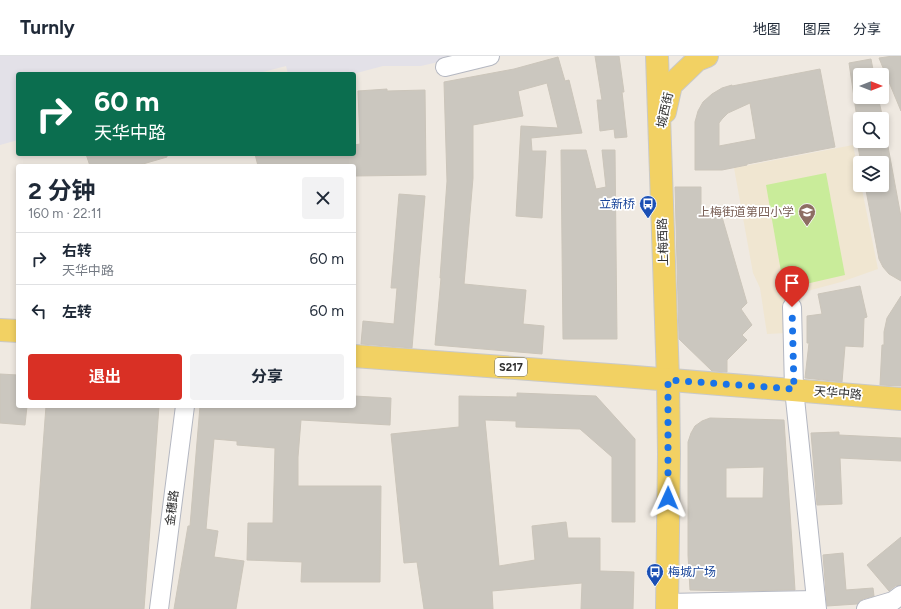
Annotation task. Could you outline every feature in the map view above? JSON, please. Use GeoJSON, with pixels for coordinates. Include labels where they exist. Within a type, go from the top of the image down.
{"type":"FeatureCollection","features":[{"type":"Feature","properties":{"kind":"main road","name":"上梅西路"},"geometry":{"type":"LineString","coordinates":[[658,56],[660,134],[673,380],[669,454],[673,606]]}},
{"type":"Feature","properties":{"kind":"main road","name":"城西街"},"geometry":{"type":"LineString","coordinates":[[660,134],[671,85],[697,60],[707,56]]}},
{"type":"Feature","properties":{"kind":"main road"},"geometry":{"type":"LineString","coordinates":[[0,330],[16,331]]}},
{"type":"Feature","properties":{"kind":"main road","name":"S217"},"geometry":{"type":"LineString","coordinates":[[356,356],[673,380]]}},
{"type":"Feature","properties":{"kind":"main road","name":"天华中路"},"geometry":{"type":"LineString","coordinates":[[673,380],[901,399]]}},
{"type":"Feature","properties":{"kind":"street"},"geometry":{"type":"LineString","coordinates":[[445,68],[490,56]]}},
{"type":"Feature","properties":{"kind":"street"},"geometry":{"type":"LineString","coordinates":[[673,606],[817,605],[794,389],[792,307]]}},
{"type":"Feature","properties":{"kind":"street","name":"金穗路"},"geometry":{"type":"LineString","coordinates":[[159,609],[185,408]]}},
{"type":"Feature","properties":{"kind":"street"},"geometry":{"type":"LineString","coordinates":[[866,609],[893,601],[901,595]]}},
{"type":"Feature","properties":{"kind":"shaded area"},"geometry":{"type":"Polygon","coordinates":[[[0,56],[464,56],[421,66],[383,66],[356,73],[288,72],[286,66],[263,72],[16,72],[16,141],[0,145],[0,56]]]}},
{"type":"Feature","properties":{"kind":"shaded area","name":"上梅街道第四小学"},"geometry":{"type":"Polygon","coordinates":[[[853,145],[855,156],[853,156],[853,192],[862,192],[878,269],[841,282],[785,297],[786,333],[767,334],[760,288],[753,273],[734,168],[853,145]]]}},
{"type":"Feature","properties":{"kind":"green space"},"geometry":{"type":"Polygon","coordinates":[[[826,173],[845,275],[784,289],[766,185],[826,173]]]}},
{"type":"Feature","properties":{"kind":"building"},"geometry":{"type":"Polygon","coordinates":[[[595,56],[619,56],[624,92],[622,92],[627,137],[615,138],[614,129],[600,131],[597,100],[602,100],[595,56]]]}},
{"type":"Feature","properties":{"kind":"building"},"geometry":{"type":"Polygon","coordinates":[[[901,56],[901,111],[889,82],[889,68],[883,68],[879,58],[901,56]]]}},
{"type":"Feature","properties":{"kind":"building"},"geometry":{"type":"Polygon","coordinates":[[[558,57],[565,81],[569,80],[582,133],[531,138],[532,151],[546,151],[542,218],[516,216],[521,126],[558,128],[547,83],[518,91],[523,116],[473,125],[473,178],[464,284],[526,290],[523,324],[544,326],[542,354],[435,345],[447,181],[444,82],[514,69],[558,57]]]}},
{"type":"Feature","properties":{"kind":"building"},"geometry":{"type":"Polygon","coordinates":[[[871,59],[873,68],[853,68],[853,90],[849,63],[871,59]]]}},
{"type":"Feature","properties":{"kind":"building"},"geometry":{"type":"Polygon","coordinates":[[[820,69],[835,147],[722,170],[695,170],[695,122],[698,111],[703,102],[712,94],[722,88],[820,69]],[[750,103],[728,113],[719,123],[719,146],[756,139],[750,103]]]}},
{"type":"Feature","properties":{"kind":"building"},"geometry":{"type":"Polygon","coordinates":[[[387,89],[387,91],[425,90],[426,175],[356,176],[356,164],[258,164],[256,156],[356,156],[356,145],[360,144],[358,91],[387,89]]]}},
{"type":"Feature","properties":{"kind":"building"},"geometry":{"type":"Polygon","coordinates":[[[855,104],[880,104],[881,112],[856,112],[855,104]]]}},
{"type":"Feature","properties":{"kind":"building"},"geometry":{"type":"Polygon","coordinates":[[[858,148],[888,148],[901,217],[901,281],[889,274],[879,259],[866,192],[889,192],[889,156],[860,156],[858,148]]]}},
{"type":"Feature","properties":{"kind":"building"},"geometry":{"type":"Polygon","coordinates":[[[561,150],[586,150],[596,189],[606,187],[602,150],[615,150],[617,339],[563,339],[561,150]]]}},
{"type":"Feature","properties":{"kind":"building"},"geometry":{"type":"Polygon","coordinates":[[[87,156],[167,156],[143,164],[89,164],[87,156]]]}},
{"type":"Feature","properties":{"kind":"building"},"geometry":{"type":"Polygon","coordinates":[[[675,187],[701,187],[701,213],[720,210],[747,303],[741,309],[752,325],[742,335],[747,340],[727,360],[727,372],[712,371],[679,339],[675,187]]]}},
{"type":"Feature","properties":{"kind":"building"},"geometry":{"type":"Polygon","coordinates":[[[399,194],[425,196],[412,348],[361,344],[363,321],[394,324],[397,288],[391,288],[399,194]]]}},
{"type":"Feature","properties":{"kind":"building"},"geometry":{"type":"Polygon","coordinates":[[[860,286],[867,317],[864,318],[863,347],[845,346],[842,382],[805,378],[809,343],[807,343],[807,316],[822,314],[818,294],[860,286]]]}},
{"type":"Feature","properties":{"kind":"building"},"geometry":{"type":"Polygon","coordinates":[[[901,296],[901,386],[880,385],[882,345],[884,345],[884,332],[887,318],[901,296]]]}},
{"type":"Feature","properties":{"kind":"building"},"geometry":{"type":"Polygon","coordinates":[[[0,374],[16,375],[16,408],[27,408],[25,425],[0,423],[0,374]]]}},
{"type":"Feature","properties":{"kind":"building"},"geometry":{"type":"Polygon","coordinates":[[[517,393],[596,396],[635,439],[635,522],[612,522],[612,457],[580,429],[516,427],[516,421],[485,420],[499,566],[535,560],[532,526],[566,522],[568,538],[600,538],[600,571],[634,572],[633,609],[581,609],[582,583],[492,591],[493,609],[424,609],[417,562],[404,563],[391,434],[459,427],[459,396],[517,397],[517,393]]]}},
{"type":"Feature","properties":{"kind":"building"},"geometry":{"type":"Polygon","coordinates":[[[356,396],[391,398],[390,425],[301,420],[298,457],[298,486],[381,486],[380,582],[301,582],[302,562],[247,560],[248,523],[273,523],[275,448],[237,445],[237,441],[214,439],[206,529],[218,531],[214,557],[244,561],[236,609],[174,609],[188,526],[190,526],[200,408],[356,408],[356,396]]]}},
{"type":"Feature","properties":{"kind":"building"},"geometry":{"type":"Polygon","coordinates":[[[46,408],[159,408],[144,609],[31,609],[46,408]]]}},
{"type":"Feature","properties":{"kind":"building"},"geometry":{"type":"Polygon","coordinates":[[[710,418],[784,420],[795,590],[690,590],[688,555],[688,442],[695,426],[710,418]],[[764,467],[726,468],[726,498],[763,498],[764,467]]]}},
{"type":"Feature","properties":{"kind":"building"},"geometry":{"type":"Polygon","coordinates":[[[839,432],[839,435],[901,438],[901,461],[840,458],[842,504],[817,505],[811,433],[839,432]]]}},
{"type":"Feature","properties":{"kind":"building"},"geometry":{"type":"Polygon","coordinates":[[[901,537],[901,585],[895,586],[889,591],[867,565],[901,537]]]}},
{"type":"Feature","properties":{"kind":"building"},"geometry":{"type":"Polygon","coordinates":[[[843,553],[846,590],[873,588],[874,596],[863,599],[857,604],[827,606],[823,555],[843,553]]]}},
{"type":"Feature","properties":{"kind":"place","name":"立新桥"},"geometry":{"type":"Point","coordinates":[648,219]}},
{"type":"Feature","properties":{"kind":"place","name":"上梅街道第四小学"},"geometry":{"type":"Point","coordinates":[807,227]}},
{"type":"Feature","properties":{"kind":"place","name":"梅城广场"},"geometry":{"type":"Point","coordinates":[655,587]}},
{"type":"Feature","properties":{"kind":"route"},"geometry":{"type":"LineString","coordinates":[[668,498],[668,380],[794,389],[792,307]]}}]}
